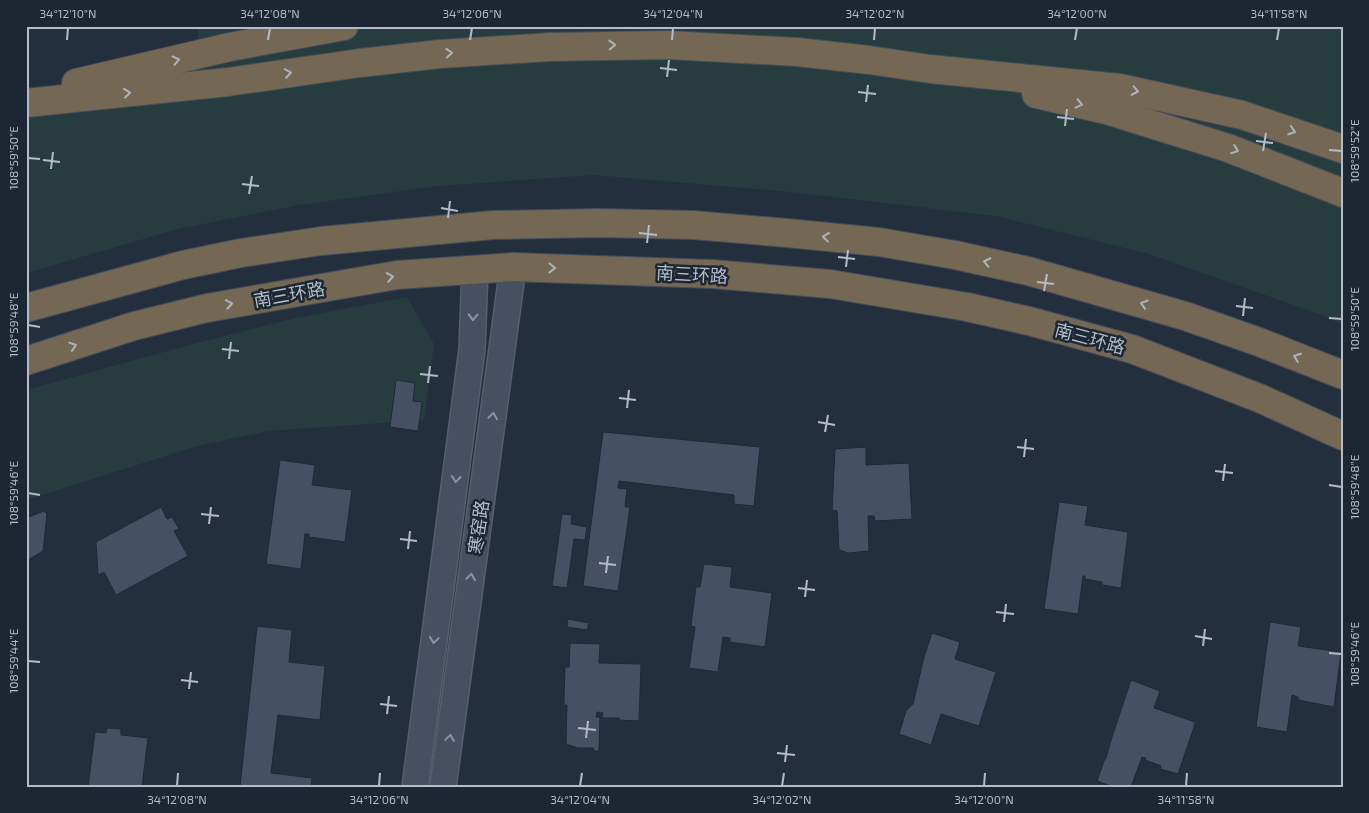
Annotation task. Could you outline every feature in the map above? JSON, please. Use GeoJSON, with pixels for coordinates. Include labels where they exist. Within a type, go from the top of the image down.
{"type":"FeatureCollection","features":[{"type":"Feature","properties":{"kind":"highway"},"geometry":{"type":"LineString","coordinates":[[26,95],[230,48],[344,26]]}},
{"type":"Feature","properties":{"kind":"highway"},"geometry":{"type":"LineString","coordinates":[[26,103],[228,82],[360,63],[440,54],[550,47],[668,45],[797,52],[930,69],[1120,88],[1242,115],[1343,149]]}},
{"type":"Feature","properties":{"kind":"highway"},"geometry":{"type":"LineString","coordinates":[[930,69],[1106,110],[1228,148],[1343,194]]}},
{"type":"Feature","properties":{"kind":"highway"},"geometry":{"type":"LineString","coordinates":[[26,308],[183,265],[322,241],[493,225],[599,223],[693,225],[879,242],[1028,271],[1185,316],[1259,342],[1343,375]]}},
{"type":"Feature","properties":{"kind":"highway","name":"南三环路"},"geometry":{"type":"LineString","coordinates":[[26,361],[134,326],[207,308],[397,275],[513,267],[702,273],[830,284],[967,307],[1030,321],[1132,349],[1260,398],[1343,436]]}},
{"type":"Feature","properties":{"kind":"street","name":"寒窑路"},"geometry":{"type":"LineString","coordinates":[[443,787],[513,267]]}},
{"type":"Feature","properties":{"kind":"street","name":"寒窑路"},"geometry":{"type":"LineString","coordinates":[[415,787],[472,349],[475,269]]}},
{"type":"Feature","properties":{"kind":"green space"},"geometry":{"type":"Polygon","coordinates":[[[198,26],[1343,26],[1343,325],[1324,316],[1149,254],[996,216],[790,192],[594,175],[438,186],[299,205],[178,229],[26,273],[26,113],[202,97],[198,26]]]}},
{"type":"Feature","properties":{"kind":"green space"},"geometry":{"type":"Polygon","coordinates":[[[407,297],[434,344],[424,420],[268,431],[194,447],[26,500],[26,390],[296,318],[407,297]]]}},
{"type":"Feature","properties":{"kind":"building"},"geometry":{"type":"Polygon","coordinates":[[[396,380],[415,383],[413,401],[422,402],[418,431],[390,427],[396,380]]]}},
{"type":"Feature","properties":{"kind":"building"},"geometry":{"type":"Polygon","coordinates":[[[603,432],[760,447],[754,506],[734,504],[734,495],[619,481],[618,488],[627,489],[625,507],[630,507],[618,591],[583,586],[603,432]]]}},
{"type":"Feature","properties":{"kind":"building"},"geometry":{"type":"Polygon","coordinates":[[[866,447],[866,465],[909,463],[912,519],[875,521],[874,516],[868,516],[869,551],[849,553],[839,550],[837,511],[832,510],[835,449],[866,447]]]}},
{"type":"Feature","properties":{"kind":"building"},"geometry":{"type":"Polygon","coordinates":[[[280,460],[315,465],[312,485],[352,490],[345,542],[309,537],[309,534],[305,534],[301,569],[266,564],[280,460]]]}},
{"type":"Feature","properties":{"kind":"building"},"geometry":{"type":"Polygon","coordinates":[[[1059,502],[1088,506],[1085,525],[1128,532],[1121,588],[1102,585],[1102,582],[1085,579],[1085,576],[1083,576],[1078,614],[1044,609],[1059,502]]]}},
{"type":"Feature","properties":{"kind":"building"},"geometry":{"type":"Polygon","coordinates":[[[161,507],[167,519],[172,517],[179,529],[174,531],[188,556],[116,595],[104,572],[98,575],[96,542],[161,507]]]}},
{"type":"Feature","properties":{"kind":"building"},"geometry":{"type":"Polygon","coordinates":[[[44,511],[47,514],[43,551],[26,561],[26,518],[44,511]]]}},
{"type":"Feature","properties":{"kind":"building"},"geometry":{"type":"Polygon","coordinates":[[[562,514],[572,515],[571,524],[587,527],[585,540],[574,539],[567,588],[552,586],[562,514]]]}},
{"type":"Feature","properties":{"kind":"building"},"geometry":{"type":"Polygon","coordinates":[[[704,564],[732,567],[730,587],[772,593],[765,647],[730,642],[730,638],[723,637],[718,672],[689,668],[695,627],[691,626],[696,587],[700,587],[704,564]]]}},
{"type":"Feature","properties":{"kind":"building"},"geometry":{"type":"Polygon","coordinates":[[[568,619],[589,623],[587,630],[567,627],[568,619]]]}},
{"type":"Feature","properties":{"kind":"building"},"geometry":{"type":"Polygon","coordinates":[[[1270,622],[1301,627],[1298,646],[1341,652],[1334,707],[1298,700],[1298,697],[1292,695],[1287,732],[1256,727],[1270,622]]]}},
{"type":"Feature","properties":{"kind":"building"},"geometry":{"type":"Polygon","coordinates":[[[257,626],[292,630],[289,662],[325,666],[320,720],[278,715],[271,773],[312,778],[311,787],[240,787],[257,626]]]}},
{"type":"Feature","properties":{"kind":"building"},"geometry":{"type":"Polygon","coordinates":[[[932,633],[960,642],[955,659],[996,672],[979,726],[941,714],[931,745],[899,734],[906,711],[913,704],[924,657],[932,633]]]}},
{"type":"Feature","properties":{"kind":"building"},"geometry":{"type":"Polygon","coordinates":[[[570,643],[600,644],[599,663],[641,664],[639,721],[602,718],[603,713],[597,712],[596,717],[600,717],[599,751],[594,751],[593,748],[578,748],[566,744],[567,705],[564,705],[565,667],[569,667],[570,643]]]}},
{"type":"Feature","properties":{"kind":"building"},"geometry":{"type":"Polygon","coordinates":[[[1131,680],[1160,691],[1154,708],[1195,722],[1195,724],[1178,774],[1160,769],[1161,766],[1142,757],[1131,787],[1114,787],[1097,781],[1131,680]]]}},
{"type":"Feature","properties":{"kind":"building"},"geometry":{"type":"Polygon","coordinates":[[[107,728],[121,729],[121,735],[148,738],[142,787],[88,787],[95,732],[106,733],[107,728]]]}}]}
